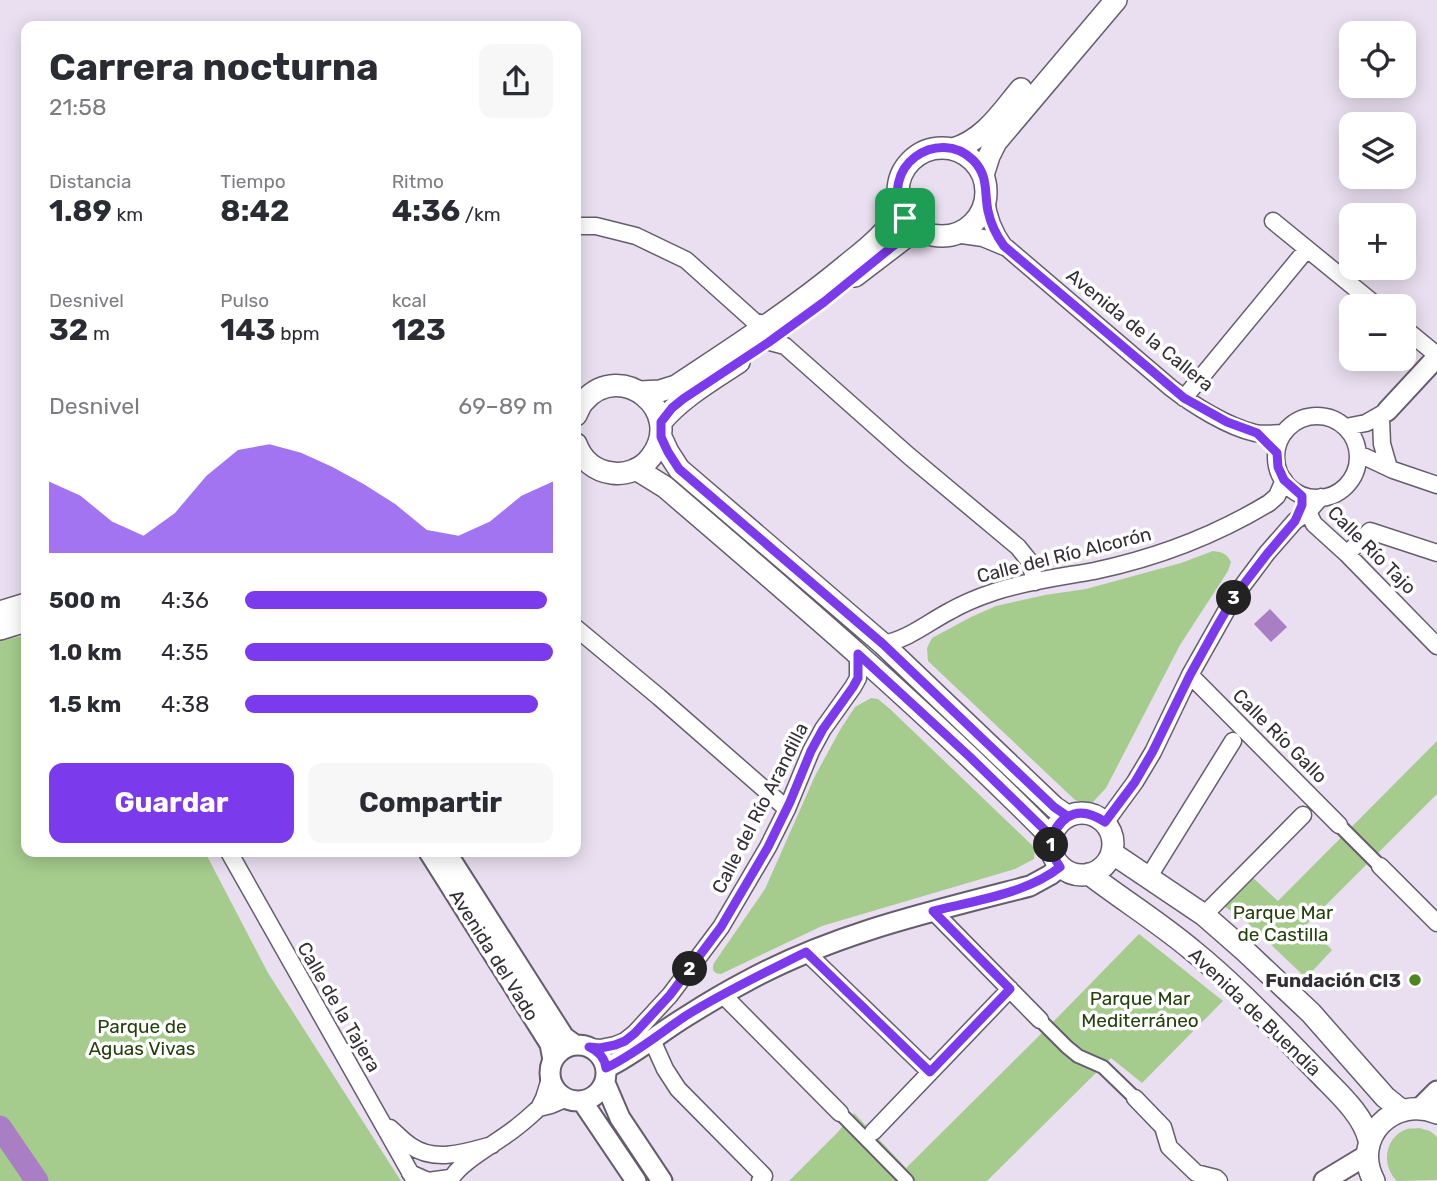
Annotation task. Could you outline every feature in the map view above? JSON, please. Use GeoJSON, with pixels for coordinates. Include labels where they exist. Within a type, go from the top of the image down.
{"type":"FeatureCollection","features":[{"type":"Feature","properties":{"kind":"main road"},"geometry":{"type":"LineString","coordinates":[[953,149],[969,144],[986,131],[1104,4]]}},
{"type":"Feature","properties":{"kind":"main road"},"geometry":{"type":"LineString","coordinates":[[983,175],[996,142],[1104,4]]}},
{"type":"Feature","properties":{"kind":"main road"},"geometry":{"type":"LineString","coordinates":[[953,149],[970,157],[983,175],[986,199],[975,221],[963,231],[941,237],[922,232],[905,218],[900,209],[897,195],[902,171],[908,162],[923,152],[953,149]]}},
{"type":"Feature","properties":{"kind":"main road"},"geometry":{"type":"LineString","coordinates":[[581,456],[601,471],[613,473],[625,473],[648,461],[656,450],[661,429],[672,408],[769,334],[883,235],[900,209]]}},
{"type":"Feature","properties":{"kind":"main road"},"geometry":{"type":"LineString","coordinates":[[640,392],[660,391],[676,386],[769,334],[824,302],[906,237],[922,232]]}},
{"type":"Feature","properties":{"kind":"main road"},"geometry":{"type":"LineString","coordinates":[[581,406],[596,391],[613,386],[629,387],[650,400],[657,410],[668,452],[679,469],[883,644],[1054,807],[1067,816]]}},
{"type":"Feature","properties":{"kind":"main road"},"geometry":{"type":"LineString","coordinates":[[636,469],[665,487],[858,654],[1052,837]]}},
{"type":"Feature","properties":{"kind":"main road"},"geometry":{"type":"LineString","coordinates":[[0,612],[21,606]]}},
{"type":"Feature","properties":{"kind":"main road"},"geometry":{"type":"LineString","coordinates":[[0,629],[21,623]]}},
{"type":"Feature","properties":{"kind":"main road"},"geometry":{"type":"LineString","coordinates":[[1079,813],[1094,815],[1105,822],[1113,844],[1106,864],[1089,874],[1060,867],[1051,849],[1052,837],[1058,824],[1067,816],[1079,813]]}},
{"type":"Feature","properties":{"kind":"main road","name":"Avenida de Buendía"},"geometry":{"type":"LineString","coordinates":[[1112,853],[1204,915],[1244,950],[1311,1013],[1385,1097],[1419,1110]]}},
{"type":"Feature","properties":{"kind":"main road","name":"Avenida de Buendía"},"geometry":{"type":"LineString","coordinates":[[1089,874],[1191,949],[1222,976],[1347,1103],[1363,1124],[1370,1175],[1374,1181]]}},
{"type":"Feature","properties":{"kind":"main road"},"geometry":{"type":"LineString","coordinates":[[1368,1147],[1374,1131],[1391,1115],[1419,1110]]}},
{"type":"Feature","properties":{"kind":"street","name":"Avenida de la Callera"},"geometry":{"type":"LineString","coordinates":[[986,199],[993,229],[1004,246],[1184,398],[1227,422],[1257,433],[1283,433]]}},
{"type":"Feature","properties":{"kind":"street"},"geometry":{"type":"LineString","coordinates":[[1273,221],[1362,294]]}},
{"type":"Feature","properties":{"kind":"street"},"geometry":{"type":"LineString","coordinates":[[581,226],[596,226],[636,236],[686,260],[1018,548],[1030,562],[1035,582]]}},
{"type":"Feature","properties":{"kind":"street","name":"Avenida de la Callera"},"geometry":{"type":"LineString","coordinates":[[955,234],[983,238],[1004,246]]}},
{"type":"Feature","properties":{"kind":"street"},"geometry":{"type":"LineString","coordinates":[[1184,398],[1307,249]]}},
{"type":"Feature","properties":{"kind":"street"},"geometry":{"type":"LineString","coordinates":[[1416,338],[1437,356],[1384,415],[1358,451],[1355,472],[1341,490],[1330,496],[1302,496],[1284,480],[1278,467],[1278,443],[1283,433],[1302,419],[1328,417],[1346,427],[1358,451],[1391,469],[1437,485]]}},
{"type":"Feature","properties":{"kind":"street"},"geometry":{"type":"LineString","coordinates":[[1346,427],[1366,423],[1384,415]]}},
{"type":"Feature","properties":{"kind":"street"},"geometry":{"type":"LineString","coordinates":[[1384,415],[1382,444],[1391,469]]}},
{"type":"Feature","properties":{"kind":"street","name":"Avenida de la Callera"},"geometry":{"type":"LineString","coordinates":[[1257,433],[1277,453]]}},
{"type":"Feature","properties":{"kind":"street"},"geometry":{"type":"LineString","coordinates":[[1355,472],[1364,469],[1391,469]]}},
{"type":"Feature","properties":{"kind":"street","name":"Calle del Río Alcorón"},"geometry":{"type":"LineString","coordinates":[[883,644],[915,633],[948,611],[1005,588],[1129,562],[1209,535],[1269,503],[1277,496],[1284,480]]}},
{"type":"Feature","properties":{"kind":"street"},"geometry":{"type":"LineString","coordinates":[[1301,517],[1302,496]]}},
{"type":"Feature","properties":{"kind":"street"},"geometry":{"type":"LineString","coordinates":[[1105,822],[1135,782],[1153,751],[1190,675],[1234,597],[1267,554],[1321,497]]}},
{"type":"Feature","properties":{"kind":"street","name":"Calle Río Tajo"},"geometry":{"type":"LineString","coordinates":[[1301,517],[1314,524],[1348,554],[1437,646]]}},
{"type":"Feature","properties":{"kind":"street"},"geometry":{"type":"LineString","coordinates":[[1348,554],[1370,531],[1437,554]]}},
{"type":"Feature","properties":{"kind":"street"},"geometry":{"type":"LineString","coordinates":[[581,632],[787,809]]}},
{"type":"Feature","properties":{"kind":"street","name":"Calle del Río Arandilla"},"geometry":{"type":"LineString","coordinates":[[582,1046],[600,1048],[625,1041],[670,995],[721,927],[757,869],[823,729],[858,678],[858,654]]}},
{"type":"Feature","properties":{"kind":"street","name":"Calle Río Gallo"},"geometry":{"type":"LineString","coordinates":[[1190,675],[1339,825]]}},
{"type":"Feature","properties":{"kind":"street"},"geometry":{"type":"LineString","coordinates":[[1148,878],[1233,741]]}},
{"type":"Feature","properties":{"kind":"street"},"geometry":{"type":"LineString","coordinates":[[1204,915],[1303,815]]}},
{"type":"Feature","properties":{"kind":"street"},"geometry":{"type":"LineString","coordinates":[[1339,825],[1437,923]]}},
{"type":"Feature","properties":{"kind":"street","name":"Calle de la Tajera"},"geometry":{"type":"LineString","coordinates":[[232,857],[412,1177]]}},
{"type":"Feature","properties":{"kind":"street","name":"Avenida del Vado"},"geometry":{"type":"LineString","coordinates":[[432,857],[550,1044],[551,1069]]}},
{"type":"Feature","properties":{"kind":"street","name":"Avenida del Vado"},"geometry":{"type":"LineString","coordinates":[[449,857],[560,1030],[569,1042],[582,1046]]}},
{"type":"Feature","properties":{"kind":"street"},"geometry":{"type":"LineString","coordinates":[[539,1108],[593,1098],[600,1091],[606,1076],[686,1016],[748,980],[806,952],[884,924],[1030,886],[1060,867]]}},
{"type":"Feature","properties":{"kind":"street"},"geometry":{"type":"LineString","coordinates":[[933,911],[1066,1047],[1078,1056],[1103,1067],[1135,1098],[1163,1127],[1169,1147],[1196,1173],[1219,1181]]}},
{"type":"Feature","properties":{"kind":"street"},"geometry":{"type":"LineString","coordinates":[[806,952],[930,1072]]}},
{"type":"Feature","properties":{"kind":"street"},"geometry":{"type":"LineString","coordinates":[[869,1135],[1010,989]]}},
{"type":"Feature","properties":{"kind":"street"},"geometry":{"type":"LineString","coordinates":[[723,995],[840,1113],[869,1135],[906,1181]]}},
{"type":"Feature","properties":{"kind":"street"},"geometry":{"type":"LineString","coordinates":[[652,1040],[665,1069],[678,1089],[764,1176],[760,1181]]}},
{"type":"Feature","properties":{"kind":"street"},"geometry":{"type":"LineString","coordinates":[[412,1177],[428,1181],[450,1179],[459,1168],[539,1108],[559,1052],[568,1046],[582,1046],[595,1050],[602,1057],[620,1118],[662,1181]]}},
{"type":"Feature","properties":{"kind":"street"},"geometry":{"type":"LineString","coordinates":[[551,1069],[553,1087],[559,1094],[574,1100],[636,1181]]}},
{"type":"Feature","properties":{"kind":"street"},"geometry":{"type":"LineString","coordinates":[[1419,1110],[1437,1091]]}},
{"type":"Feature","properties":{"kind":"street"},"geometry":{"type":"LineString","coordinates":[[379,1118],[413,1148],[433,1155],[459,1154],[492,1145]]}},
{"type":"Feature","properties":{"kind":"street"},"geometry":{"type":"LineString","coordinates":[[1324,1181],[1368,1147]]}},
{"type":"Feature","properties":{"kind":"green space"},"geometry":{"type":"Polygon","coordinates":[[[1213,551],[1228,557],[1231,562],[1228,571],[1180,645],[1106,788],[1092,803],[1075,800],[928,661],[927,648],[932,638],[996,606],[1086,589],[1181,563],[1213,551]]]}},
{"type":"Feature","properties":{"kind":"green space","name":"Parque de Aguas Vivas"},"geometry":{"type":"Polygon","coordinates":[[[21,636],[21,857],[208,857],[268,973],[401,1181],[0,1181],[0,641],[21,636]]]}},
{"type":"Feature","properties":{"kind":"green space"},"geometry":{"type":"Polygon","coordinates":[[[871,698],[878,699],[890,709],[1035,848],[1034,859],[1015,869],[822,926],[721,974],[715,972],[714,963],[765,889],[815,776],[840,730],[855,707],[871,698]]]}},
{"type":"Feature","properties":{"kind":"green space","name":"Parque Mar de Castilla"},"geometry":{"type":"Polygon","coordinates":[[[1437,741],[1437,794],[1307,924],[1332,950],[1306,978],[1248,923],[1224,906],[1251,876],[1278,901],[1437,741]]]}},
{"type":"Feature","properties":{"kind":"green space","name":"Parque Mar Mediterráneo"},"geometry":{"type":"Polygon","coordinates":[[[1139,934],[1223,1001],[1142,1083],[1111,1058],[987,1181],[789,1181],[854,1113],[906,1168],[1139,934]]]}},
{"type":"Feature","properties":{"kind":"green space"},"geometry":{"type":"Polygon","coordinates":[[[1419,1128],[1430,1131],[1437,1137],[1437,1180],[1397,1181],[1389,1168],[1387,1152],[1393,1138],[1399,1133],[1419,1128]]]}},
{"type":"Feature","properties":{"kind":"shaded area"},"geometry":{"type":"Polygon","coordinates":[[[1270,609],[1287,627],[1271,642],[1254,624],[1270,609]]]}},
{"type":"Feature","properties":{"kind":"waterway"},"geometry":{"type":"LineString","coordinates":[[0,1127],[37,1181]]}},
{"type":"Feature","properties":{"kind":"place","name":"Fundación CI3"},"geometry":{"type":"Point","coordinates":[1415,980]}},
{"type":"Feature","properties":{"kind":"route"},"geometry":{"type":"LineString","coordinates":[[905,218],[897,195],[898,181],[908,162],[923,152],[942,148],[953,149],[970,157],[983,175],[990,219],[1004,246],[1184,398],[1227,422],[1257,433],[1277,453],[1278,467],[1284,480],[1302,496],[1302,505],[1295,521],[1234,597],[1190,675],[1153,751],[1135,782],[1105,822],[1094,815],[1079,813],[1067,816],[1058,824],[1052,837],[858,654],[858,678],[811,751],[790,802],[743,892],[721,927],[670,995],[635,1033],[615,1045],[589,1047],[602,1057],[606,1068],[748,980],[806,952],[930,1072],[1010,989],[933,911],[1030,886],[1060,867],[1051,849],[1052,837],[1058,824],[1067,816],[1054,807],[883,644],[679,469],[661,437],[661,422],[683,399],[824,302],[893,246],[906,237],[922,232],[905,218]]}}]}
